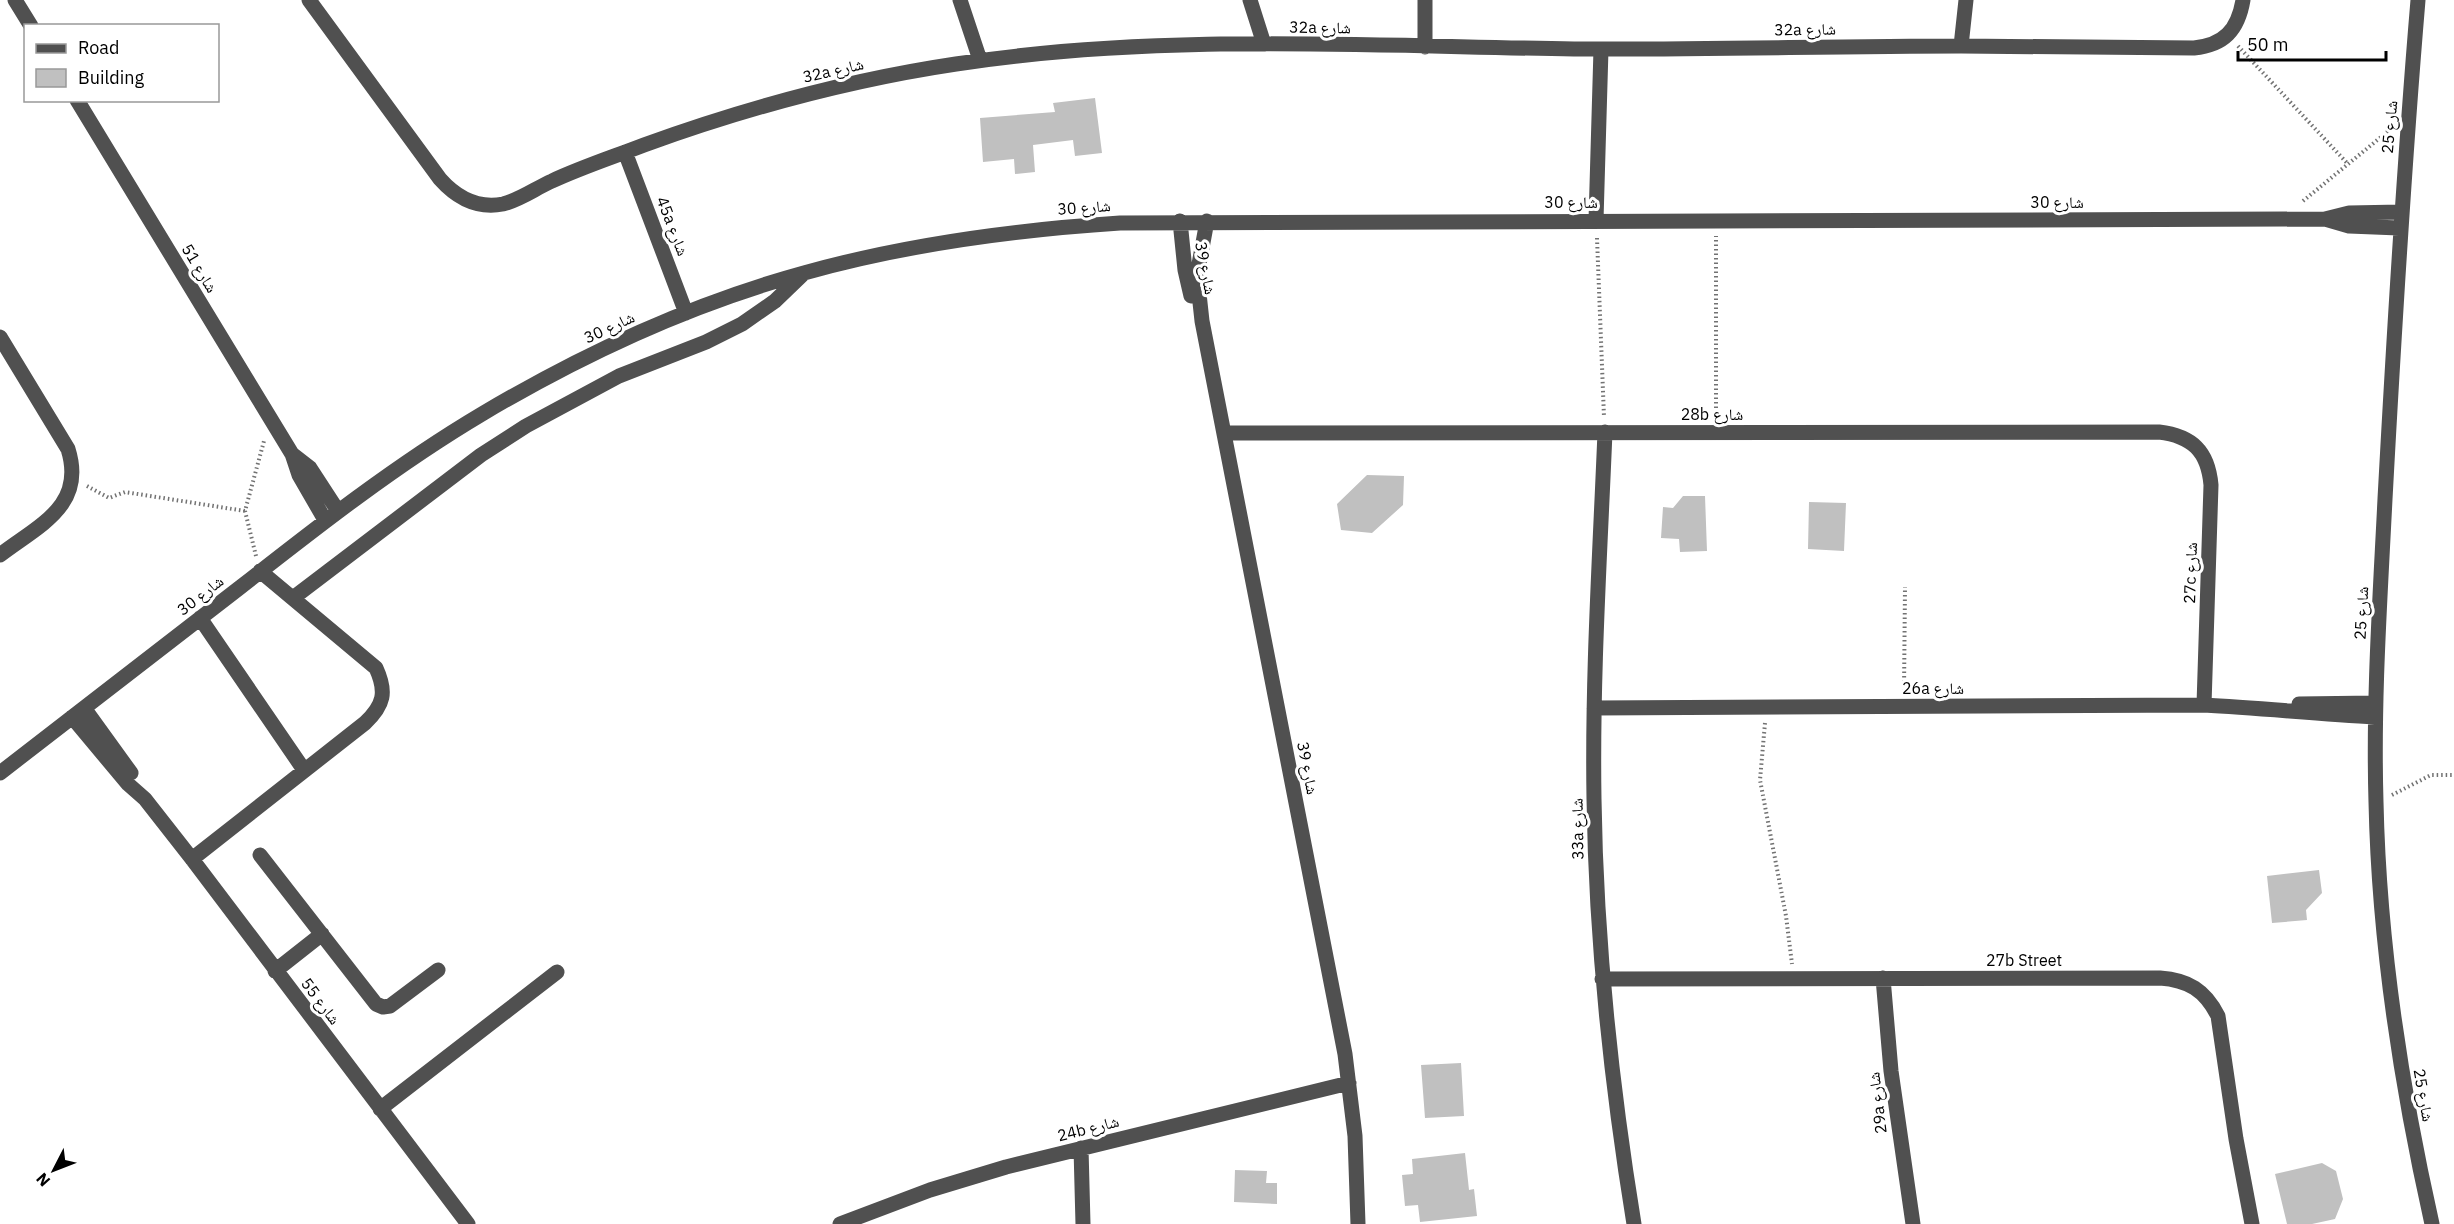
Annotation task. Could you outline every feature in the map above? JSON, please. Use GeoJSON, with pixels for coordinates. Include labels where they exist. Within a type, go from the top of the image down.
{"type":"FeatureCollection","features":[{"type":"Feature","properties":{"kind":"street"},"geometry":{"type":"LineString","coordinates":[[15,0],[30,24]]}},
{"type":"Feature","properties":{"kind":"street"},"geometry":{"type":"LineString","coordinates":[[960,0],[980,60]]}},
{"type":"Feature","properties":{"kind":"street"},"geometry":{"type":"LineString","coordinates":[[1250,0],[1264,44]]}},
{"type":"Feature","properties":{"kind":"street"},"geometry":{"type":"LineString","coordinates":[[1425,0],[1425,47]]}},
{"type":"Feature","properties":{"kind":"street"},"geometry":{"type":"LineString","coordinates":[[1961,46],[1966,0]]}},
{"type":"Feature","properties":{"kind":"street"},"geometry":{"type":"LineString","coordinates":[[2229,36],[2241,14],[2243,0]]}},
{"type":"Feature","properties":{"kind":"street","name":"شارع 25"},"geometry":{"type":"LineString","coordinates":[[2418,0],[2400,220],[2375,710],[2376,804],[2381,895],[2390,985],[2404,1087],[2432,1224]]}},
{"type":"Feature","properties":{"kind":"street","name":"32a شارع"},"geometry":{"type":"LineString","coordinates":[[312,1],[440,179],[462,198],[489,205],[502,204],[588,166],[694,127],[836,86],[907,71],[980,60],[1168,45],[1264,44],[1601,49],[1961,46],[2194,48],[2218,43],[2229,36]]}},
{"type":"Feature","properties":{"kind":"street"},"geometry":{"type":"LineString","coordinates":[[1596,220],[1601,49]]}},
{"type":"Feature","properties":{"kind":"street","name":"شارع 51"},"geometry":{"type":"LineString","coordinates":[[78,102],[271,417],[292,454],[299,475],[325,520]]}},
{"type":"Feature","properties":{"kind":"street","name":"45a شارع"},"geometry":{"type":"LineString","coordinates":[[625,152],[686,313]]}},
{"type":"Feature","properties":{"kind":"street","name":"شارع 30"},"geometry":{"type":"LineString","coordinates":[[0,773],[325,520],[432,445],[481,414],[582,360],[686,313],[804,273],[929,245],[993,234],[1056,227],[1180,221],[2325,219],[2349,226],[2400,220]]}},
{"type":"Feature","properties":{"kind":"street","name":"شارع 39"},"geometry":{"type":"LineString","coordinates":[[1180,221],[1187,283],[1202,321]]}},
{"type":"Feature","properties":{"kind":"street","name":"شارع 39"},"geometry":{"type":"LineString","coordinates":[[1207,221],[1197,275],[1202,321],[1338,1013],[1355,1136],[1358,1224]]}},
{"type":"Feature","properties":{"kind":"street"},"geometry":{"type":"LineString","coordinates":[[292,598],[481,455],[526,426],[619,376],[706,342],[742,324],[775,301],[804,273]]}},
{"type":"Feature","properties":{"kind":"street"},"geometry":{"type":"LineString","coordinates":[[0,337],[68,449],[73,463],[74,478],[62,505],[0,555]]}},
{"type":"Feature","properties":{"kind":"street","name":"33a شارع"},"geometry":{"type":"LineString","coordinates":[[1605,432],[1594,708],[1596,889],[1611,1068],[1634,1224]]}},
{"type":"Feature","properties":{"kind":"street","name":"28b شارع"},"geometry":{"type":"LineString","coordinates":[[1224,433],[2159,432],[2173,434],[2196,446]]}},
{"type":"Feature","properties":{"kind":"street","name":"27c شارع"},"geometry":{"type":"LineString","coordinates":[[2196,446],[2205,457],[2210,471],[2211,485],[2204,705]]}},
{"type":"Feature","properties":{"kind":"street","name":"شارع 51"},"geometry":{"type":"LineString","coordinates":[[292,454],[310,468],[338,511]]}},
{"type":"Feature","properties":{"kind":"street"},"geometry":{"type":"LineString","coordinates":[[192,859],[376,712],[382,698],[382,682],[376,668],[260,571]]}},
{"type":"Feature","properties":{"kind":"street"},"geometry":{"type":"LineString","coordinates":[[200,618],[304,770]]}},
{"type":"Feature","properties":{"kind":"street","name":"26a شارع"},"geometry":{"type":"LineString","coordinates":[[1594,708],[2204,705],[2273,708],[2295,713],[2375,710]]}},
{"type":"Feature","properties":{"kind":"street","name":"شارع 55"},"geometry":{"type":"LineString","coordinates":[[78,713],[135,778],[146,799],[468,1224]]}},
{"type":"Feature","properties":{"kind":"street"},"geometry":{"type":"LineString","coordinates":[[260,855],[371,998],[383,1007],[397,1002],[438,970]]}},
{"type":"Feature","properties":{"kind":"street"},"geometry":{"type":"LineString","coordinates":[[275,970],[322,934]]}},
{"type":"Feature","properties":{"kind":"street"},"geometry":{"type":"LineString","coordinates":[[380,1109],[557,972]]}},
{"type":"Feature","properties":{"kind":"street","name":"29a شارع"},"geometry":{"type":"LineString","coordinates":[[1883,978],[1892,1082],[1913,1224]]}},
{"type":"Feature","properties":{"kind":"street","name":"27b Street"},"geometry":{"type":"LineString","coordinates":[[1602,980],[2160,978],[2188,983],[2201,991],[2211,1002],[2218,1016],[2235,1139],[2252,1224]]}},
{"type":"Feature","properties":{"kind":"street","name":"24b شارع"},"geometry":{"type":"LineString","coordinates":[[840,1224],[930,1190],[1006,1167],[1349,1083]]}},
{"type":"Feature","properties":{"kind":"street"},"geometry":{"type":"LineString","coordinates":[[1081,1148],[1083,1224]]}},
{"type":"Feature","properties":{"kind":"path"},"geometry":{"type":"LineString","coordinates":[[2229,36],[2348,164]]}},
{"type":"Feature","properties":{"kind":"path"},"geometry":{"type":"LineString","coordinates":[[2281,219],[2409,114]]}},
{"type":"Feature","properties":{"kind":"path"},"geometry":{"type":"LineString","coordinates":[[1596,220],[1605,432]]}},
{"type":"Feature","properties":{"kind":"path"},"geometry":{"type":"LineString","coordinates":[[1716,220],[1716,432]]}},
{"type":"Feature","properties":{"kind":"path"},"geometry":{"type":"LineString","coordinates":[[260,571],[245,511],[271,417]]}},
{"type":"Feature","properties":{"kind":"path"},"geometry":{"type":"LineString","coordinates":[[74,478],[109,498],[125,492],[245,511]]}},
{"type":"Feature","properties":{"kind":"path"},"geometry":{"type":"LineString","coordinates":[[1904,706],[1905,587]]}},
{"type":"Feature","properties":{"kind":"path"},"geometry":{"type":"LineString","coordinates":[[1767,707],[1760,780],[1786,916],[1794,978]]}},
{"type":"Feature","properties":{"kind":"path"},"geometry":{"type":"LineString","coordinates":[[2376,804],[2431,775],[2454,775]]}},
{"type":"Feature","properties":{"kind":"building"},"geometry":{"type":"Polygon","coordinates":[[[1095,98],[1102,153],[1075,156],[1073,140],[1033,145],[1035,172],[1015,174],[1014,159],[983,162],[980,118],[1055,112],[1053,103],[1095,98]]]}},
{"type":"Feature","properties":{"kind":"building"},"geometry":{"type":"Polygon","coordinates":[[[1367,475],[1404,476],[1403,505],[1372,533],[1341,530],[1337,504],[1367,475]]]}},
{"type":"Feature","properties":{"kind":"building"},"geometry":{"type":"Polygon","coordinates":[[[1683,496],[1705,496],[1707,551],[1680,552],[1679,539],[1661,538],[1663,507],[1673,508],[1683,496]]]}},
{"type":"Feature","properties":{"kind":"building"},"geometry":{"type":"Polygon","coordinates":[[[1809,502],[1846,503],[1844,551],[1808,549],[1809,502]]]}},
{"type":"Feature","properties":{"kind":"building"},"geometry":{"type":"Polygon","coordinates":[[[2319,870],[2322,893],[2306,910],[2307,920],[2272,923],[2267,876],[2319,870]]]}},
{"type":"Feature","properties":{"kind":"building"},"geometry":{"type":"Polygon","coordinates":[[[1461,1063],[1464,1116],[1425,1118],[1421,1065],[1461,1063]]]}},
{"type":"Feature","properties":{"kind":"building"},"geometry":{"type":"Polygon","coordinates":[[[1465,1153],[1469,1190],[1474,1189],[1477,1216],[1420,1222],[1418,1205],[1405,1206],[1402,1175],[1413,1174],[1412,1159],[1465,1153]]]}},
{"type":"Feature","properties":{"kind":"building"},"geometry":{"type":"Polygon","coordinates":[[[2322,1163],[2336,1171],[2343,1199],[2335,1219],[2312,1224],[2287,1224],[2275,1174],[2322,1163]]]}},
{"type":"Feature","properties":{"kind":"building"},"geometry":{"type":"Polygon","coordinates":[[[1235,1170],[1267,1171],[1266,1183],[1277,1183],[1277,1204],[1234,1202],[1235,1170]]]}}]}
